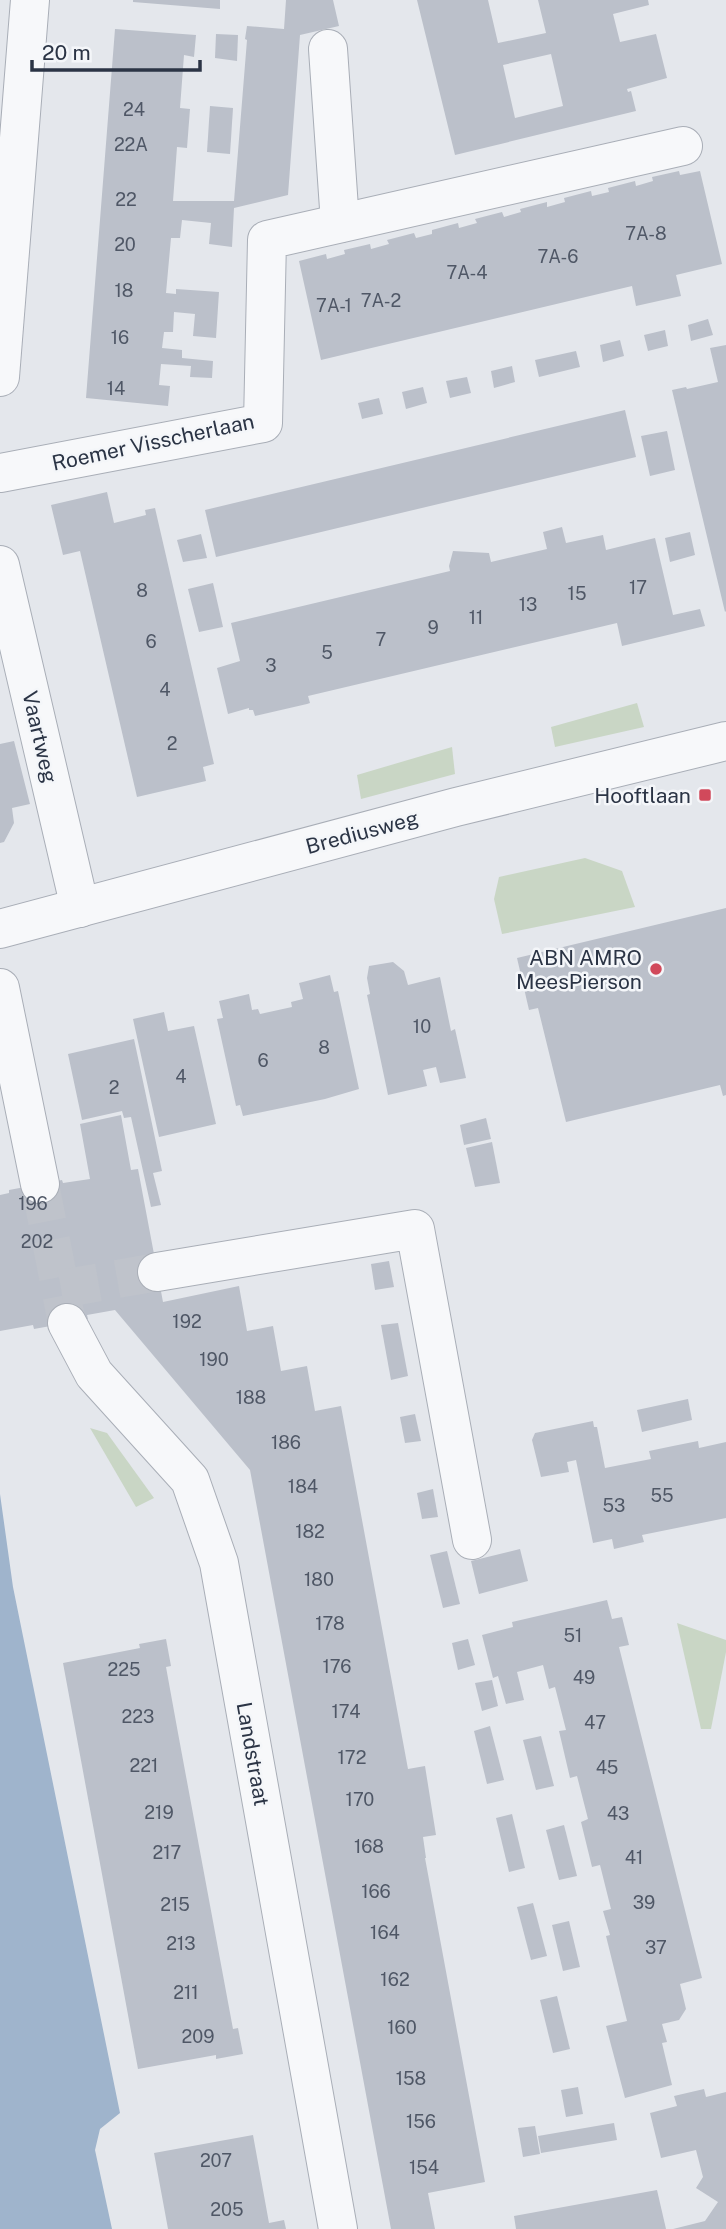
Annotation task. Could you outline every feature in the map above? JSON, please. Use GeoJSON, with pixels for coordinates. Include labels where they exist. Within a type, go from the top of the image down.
{"type":"FeatureCollection","features":[{"type":"Feature","properties":{"kind":"street"},"geometry":{"type":"LineString","coordinates":[[0,377],[30,0]]}},
{"type":"Feature","properties":{"kind":"street"},"geometry":{"type":"LineString","coordinates":[[328,49],[340,223]]}},
{"type":"Feature","properties":{"kind":"street","name":"Roemer Visscherlaan"},"geometry":{"type":"LineString","coordinates":[[0,473],[263,423],[267,240],[683,146]]}},
{"type":"Feature","properties":{"kind":"street","name":"Vaartweg"},"geometry":{"type":"LineString","coordinates":[[0,565],[80,908]]}},
{"type":"Feature","properties":{"kind":"street","name":"Brediusweg"},"geometry":{"type":"LineString","coordinates":[[0,929],[456,807],[726,741]]}},
{"type":"Feature","properties":{"kind":"street"},"geometry":{"type":"LineString","coordinates":[[0,988],[40,1184]]}},
{"type":"Feature","properties":{"kind":"street"},"geometry":{"type":"LineString","coordinates":[[157,1272],[415,1228],[472,1540]]}},
{"type":"Feature","properties":{"kind":"street","name":"Landstraat"},"geometry":{"type":"LineString","coordinates":[[67,1323],[94,1374],[190,1480],[219,1563],[338,2229]]}},
{"type":"Feature","properties":{"kind":"green space"},"geometry":{"type":"Polygon","coordinates":[[[637,703],[644,727],[555,747],[551,727],[637,703]]]}},
{"type":"Feature","properties":{"kind":"green space"},"geometry":{"type":"Polygon","coordinates":[[[452,747],[455,774],[361,799],[357,775],[452,747]]]}},
{"type":"Feature","properties":{"kind":"green space"},"geometry":{"type":"Polygon","coordinates":[[[585,858],[622,871],[635,907],[502,934],[494,899],[499,877],[585,858]]]}},
{"type":"Feature","properties":{"kind":"green space"},"geometry":{"type":"Polygon","coordinates":[[[90,1428],[107,1433],[154,1498],[136,1507],[90,1428]]]}},
{"type":"Feature","properties":{"kind":"green space"},"geometry":{"type":"Polygon","coordinates":[[[677,1623],[726,1640],[711,1729],[701,1729],[677,1623]]]}},
{"type":"Feature","properties":{"kind":"water"},"geometry":{"type":"Polygon","coordinates":[[[0,1494],[13,1587],[120,2113],[100,2129],[95,2150],[112,2229],[0,2229],[0,1494]]]}},
{"type":"Feature","properties":{"kind":"building"},"geometry":{"type":"Polygon","coordinates":[[[220,0],[220,9],[133,2],[220,0]]]}},
{"type":"Feature","properties":{"kind":"building"},"geometry":{"type":"Polygon","coordinates":[[[286,0],[333,0],[339,26],[300,35],[288,195],[234,208],[232,247],[209,244],[211,223],[182,220],[180,238],[171,238],[166,293],[176,294],[176,289],[219,292],[216,338],[193,336],[195,314],[174,312],[173,332],[164,332],[162,348],[182,350],[182,358],[213,361],[212,378],[190,377],[191,366],[161,364],[159,385],[170,386],[168,406],[86,398],[115,29],[196,35],[194,57],[184,55],[180,108],[190,109],[187,148],[177,147],[173,201],[234,201],[247,26],[284,29],[286,0]]]}},
{"type":"Feature","properties":{"kind":"building"},"geometry":{"type":"Polygon","coordinates":[[[417,0],[488,0],[498,43],[546,33],[538,0],[648,0],[649,5],[613,14],[620,42],[656,34],[667,78],[627,89],[628,92],[631,91],[636,111],[455,155],[417,0]],[[551,54],[503,65],[515,118],[563,106],[551,54]]]}},
{"type":"Feature","properties":{"kind":"building"},"geometry":{"type":"Polygon","coordinates":[[[216,34],[238,35],[237,61],[215,58],[216,34]]]}},
{"type":"Feature","properties":{"kind":"building"},"geometry":{"type":"Polygon","coordinates":[[[210,106],[233,108],[230,154],[207,152],[210,106]]]}},
{"type":"Feature","properties":{"kind":"building"},"geometry":{"type":"Polygon","coordinates":[[[679,171],[680,175],[700,171],[722,264],[676,275],[681,296],[636,306],[632,286],[321,360],[299,261],[326,254],[327,259],[345,254],[344,250],[370,244],[371,249],[389,244],[387,240],[414,233],[416,238],[432,234],[432,230],[458,223],[459,228],[477,223],[475,219],[502,212],[504,217],[521,212],[520,209],[547,202],[547,207],[565,202],[564,198],[591,191],[592,196],[609,192],[608,188],[635,181],[636,186],[653,181],[652,177],[679,171]]]}},
{"type":"Feature","properties":{"kind":"building"},"geometry":{"type":"Polygon","coordinates":[[[708,319],[713,335],[691,341],[688,325],[708,319]]]}},
{"type":"Feature","properties":{"kind":"building"},"geometry":{"type":"Polygon","coordinates":[[[665,330],[668,346],[648,351],[644,335],[665,330]]]}},
{"type":"Feature","properties":{"kind":"building"},"geometry":{"type":"Polygon","coordinates":[[[620,340],[624,356],[603,362],[600,345],[620,340]]]}},
{"type":"Feature","properties":{"kind":"building"},"geometry":{"type":"Polygon","coordinates":[[[726,345],[725,612],[672,390],[718,382],[710,348],[726,345]]]}},
{"type":"Feature","properties":{"kind":"building"},"geometry":{"type":"Polygon","coordinates":[[[576,351],[580,367],[539,377],[535,360],[576,351]]]}},
{"type":"Feature","properties":{"kind":"building"},"geometry":{"type":"Polygon","coordinates":[[[512,366],[515,382],[494,388],[491,371],[512,366]]]}},
{"type":"Feature","properties":{"kind":"building"},"geometry":{"type":"Polygon","coordinates":[[[467,377],[471,393],[450,398],[446,381],[467,377]]]}},
{"type":"Feature","properties":{"kind":"building"},"geometry":{"type":"Polygon","coordinates":[[[423,387],[427,403],[406,409],[402,392],[423,387]]]}},
{"type":"Feature","properties":{"kind":"building"},"geometry":{"type":"Polygon","coordinates":[[[379,398],[383,414],[362,419],[358,403],[379,398]]]}},
{"type":"Feature","properties":{"kind":"building"},"geometry":{"type":"Polygon","coordinates":[[[625,410],[636,457],[216,557],[205,510],[625,410]]]}},
{"type":"Feature","properties":{"kind":"building"},"geometry":{"type":"Polygon","coordinates":[[[667,431],[675,470],[650,476],[641,436],[667,431]]]}},
{"type":"Feature","properties":{"kind":"building"},"geometry":{"type":"Polygon","coordinates":[[[107,492],[114,523],[146,515],[145,510],[155,508],[214,764],[203,767],[206,781],[137,797],[80,551],[63,555],[51,505],[107,492]]]}},
{"type":"Feature","properties":{"kind":"building"},"geometry":{"type":"Polygon","coordinates":[[[562,527],[566,543],[603,535],[606,550],[655,538],[673,615],[700,609],[705,626],[622,646],[617,623],[308,696],[310,703],[307,704],[255,716],[249,708],[228,714],[217,668],[240,661],[231,623],[450,571],[453,551],[489,553],[491,562],[547,549],[543,532],[562,527]]]}},
{"type":"Feature","properties":{"kind":"building"},"geometry":{"type":"Polygon","coordinates":[[[690,532],[695,555],[670,562],[665,538],[690,532]]]}},
{"type":"Feature","properties":{"kind":"building"},"geometry":{"type":"Polygon","coordinates":[[[201,534],[207,558],[183,562],[177,540],[201,534]]]}},
{"type":"Feature","properties":{"kind":"building"},"geometry":{"type":"Polygon","coordinates":[[[213,583],[223,627],[199,632],[188,589],[213,583]]]}},
{"type":"Feature","properties":{"kind":"building"},"geometry":{"type":"Polygon","coordinates":[[[14,741],[30,804],[12,808],[14,823],[4,842],[0,843],[0,744],[14,741]]]}},
{"type":"Feature","properties":{"kind":"building"},"geometry":{"type":"Polygon","coordinates":[[[726,908],[726,1095],[723,1096],[720,1085],[566,1122],[538,1008],[529,1010],[517,958],[726,908]]]}},
{"type":"Feature","properties":{"kind":"building"},"geometry":{"type":"Polygon","coordinates":[[[393,962],[404,971],[408,985],[440,977],[451,1031],[455,1029],[466,1078],[440,1083],[436,1067],[423,1070],[427,1086],[388,1095],[367,995],[370,994],[367,978],[369,966],[393,962]]]}},
{"type":"Feature","properties":{"kind":"building"},"geometry":{"type":"Polygon","coordinates":[[[330,975],[334,992],[338,991],[359,1089],[243,1116],[240,1105],[236,1106],[217,1019],[223,1018],[219,1001],[249,994],[252,1010],[258,1009],[260,1014],[292,1007],[291,1002],[303,999],[299,983],[330,975]]]}},
{"type":"Feature","properties":{"kind":"building"},"geometry":{"type":"Polygon","coordinates":[[[164,1012],[168,1031],[194,1026],[216,1124],[159,1137],[133,1019],[164,1012]]]}},
{"type":"Feature","properties":{"kind":"building"},"geometry":{"type":"Polygon","coordinates":[[[134,1039],[162,1171],[153,1173],[161,1205],[151,1207],[131,1117],[124,1118],[122,1111],[82,1120],[68,1054],[134,1039]]]}},
{"type":"Feature","properties":{"kind":"building"},"geometry":{"type":"Polygon","coordinates":[[[121,1115],[131,1170],[138,1169],[163,1302],[239,1286],[247,1331],[273,1326],[281,1371],[307,1366],[315,1411],[341,1406],[408,1769],[425,1766],[436,1835],[423,1837],[425,1858],[485,2182],[428,2193],[435,2229],[391,2229],[250,1470],[115,1310],[87,1315],[88,1319],[67,1323],[0,1331],[0,1195],[9,1193],[9,1190],[62,1180],[63,1183],[90,1179],[80,1124],[121,1115]]]}},
{"type":"Feature","properties":{"kind":"building"},"geometry":{"type":"Polygon","coordinates":[[[486,1118],[491,1139],[464,1145],[460,1125],[486,1118]]]}},
{"type":"Feature","properties":{"kind":"building"},"geometry":{"type":"Polygon","coordinates":[[[492,1142],[500,1183],[475,1187],[466,1148],[492,1142]]]}},
{"type":"Feature","properties":{"kind":"building"},"geometry":{"type":"Polygon","coordinates":[[[389,1261],[394,1287],[375,1290],[371,1264],[389,1261]]]}},
{"type":"Feature","properties":{"kind":"building"},"geometry":{"type":"Polygon","coordinates":[[[398,1323],[408,1376],[391,1380],[381,1325],[398,1323]]]}},
{"type":"Feature","properties":{"kind":"building"},"geometry":{"type":"Polygon","coordinates":[[[688,1399],[692,1420],[642,1432],[637,1410],[688,1399]]]}},
{"type":"Feature","properties":{"kind":"building"},"geometry":{"type":"Polygon","coordinates":[[[415,1414],[421,1441],[405,1443],[400,1417],[415,1414]]]}},
{"type":"Feature","properties":{"kind":"building"},"geometry":{"type":"Polygon","coordinates":[[[593,1421],[594,1427],[597,1427],[605,1468],[651,1459],[649,1451],[698,1441],[699,1448],[726,1442],[726,1518],[642,1535],[644,1542],[614,1549],[612,1539],[593,1543],[576,1460],[567,1462],[569,1472],[541,1477],[532,1440],[535,1433],[593,1421]]]}},
{"type":"Feature","properties":{"kind":"building"},"geometry":{"type":"Polygon","coordinates":[[[433,1489],[438,1517],[422,1519],[417,1493],[433,1489]]]}},
{"type":"Feature","properties":{"kind":"building"},"geometry":{"type":"Polygon","coordinates":[[[520,1549],[528,1581],[479,1594],[471,1561],[520,1549]]]}},
{"type":"Feature","properties":{"kind":"building"},"geometry":{"type":"Polygon","coordinates":[[[447,1551],[460,1604],[443,1608],[430,1555],[447,1551]]]}},
{"type":"Feature","properties":{"kind":"building"},"geometry":{"type":"Polygon","coordinates":[[[607,1600],[612,1619],[622,1617],[629,1645],[619,1647],[702,1978],[680,1984],[686,2009],[679,2020],[662,2024],[667,2042],[662,2043],[672,2085],[625,2098],[606,2026],[627,2021],[606,1936],[610,1935],[603,1911],[611,1909],[600,1865],[592,1867],[581,1822],[588,1819],[577,1776],[570,1778],[559,1731],[566,1730],[555,1687],[549,1689],[543,1665],[517,1672],[524,1700],[506,1704],[498,1676],[493,1678],[482,1635],[513,1627],[512,1622],[607,1600]]]}},
{"type":"Feature","properties":{"kind":"building"},"geometry":{"type":"Polygon","coordinates":[[[166,1639],[171,1666],[166,1667],[178,1733],[233,2029],[238,2028],[243,2054],[216,2059],[216,2055],[138,2069],[63,1663],[140,1648],[139,1644],[166,1639]]]}},
{"type":"Feature","properties":{"kind":"building"},"geometry":{"type":"Polygon","coordinates":[[[468,1639],[475,1665],[458,1670],[452,1643],[468,1639]]]}},
{"type":"Feature","properties":{"kind":"building"},"geometry":{"type":"Polygon","coordinates":[[[492,1680],[498,1706],[482,1711],[475,1683],[492,1680]]]}},
{"type":"Feature","properties":{"kind":"building"},"geometry":{"type":"Polygon","coordinates":[[[490,1726],[504,1780],[487,1784],[474,1731],[490,1726]]]}},
{"type":"Feature","properties":{"kind":"building"},"geometry":{"type":"Polygon","coordinates":[[[541,1736],[554,1786],[536,1790],[523,1740],[541,1736]]]}},
{"type":"Feature","properties":{"kind":"building"},"geometry":{"type":"Polygon","coordinates":[[[512,1814],[525,1868],[509,1872],[496,1818],[512,1814]]]}},
{"type":"Feature","properties":{"kind":"building"},"geometry":{"type":"Polygon","coordinates":[[[564,1825],[577,1876],[559,1880],[546,1830],[564,1825]]]}},
{"type":"Feature","properties":{"kind":"building"},"geometry":{"type":"Polygon","coordinates":[[[533,1903],[547,1956],[531,1960],[517,1907],[533,1903]]]}},
{"type":"Feature","properties":{"kind":"building"},"geometry":{"type":"Polygon","coordinates":[[[569,1921],[580,1967],[563,1971],[552,1925],[569,1921]]]}},
{"type":"Feature","properties":{"kind":"building"},"geometry":{"type":"Polygon","coordinates":[[[557,1996],[570,2049],[553,2053],[540,2000],[557,1996]]]}},
{"type":"Feature","properties":{"kind":"building"},"geometry":{"type":"Polygon","coordinates":[[[578,2087],[583,2114],[566,2117],[561,2090],[578,2087]]]}},
{"type":"Feature","properties":{"kind":"building"},"geometry":{"type":"Polygon","coordinates":[[[704,2089],[706,2097],[726,2092],[726,2229],[673,2229],[705,2221],[718,2202],[696,2188],[703,2177],[696,2150],[661,2158],[650,2113],[677,2106],[674,2096],[704,2089]]]}},
{"type":"Feature","properties":{"kind":"building"},"geometry":{"type":"Polygon","coordinates":[[[614,2123],[617,2140],[541,2153],[538,2136],[614,2123]]]}},
{"type":"Feature","properties":{"kind":"building"},"geometry":{"type":"Polygon","coordinates":[[[535,2126],[540,2154],[523,2157],[518,2128],[535,2126]]]}},
{"type":"Feature","properties":{"kind":"building"},"geometry":{"type":"Polygon","coordinates":[[[253,2135],[269,2223],[284,2220],[286,2229],[168,2229],[154,2153],[253,2135]]]}},
{"type":"Feature","properties":{"kind":"building"},"geometry":{"type":"Polygon","coordinates":[[[657,2190],[666,2229],[516,2229],[514,2216],[657,2190]]]}},
{"type":"Feature","properties":{"kind":"tunnel"},"geometry":{"type":"LineString","coordinates":[[40,1184],[67,1323]]}},
{"type":"Feature","properties":{"kind":"tunnel"},"geometry":{"type":"LineString","coordinates":[[61,1289],[157,1272]]}},
{"type":"Feature","properties":{"kind":"place","name":"Hooftlaan"},"geometry":{"type":"Point","coordinates":[705,795]}},
{"type":"Feature","properties":{"kind":"place","name":"ABN AMRO MeesPierson"},"geometry":{"type":"Point","coordinates":[656,969]}}]}
